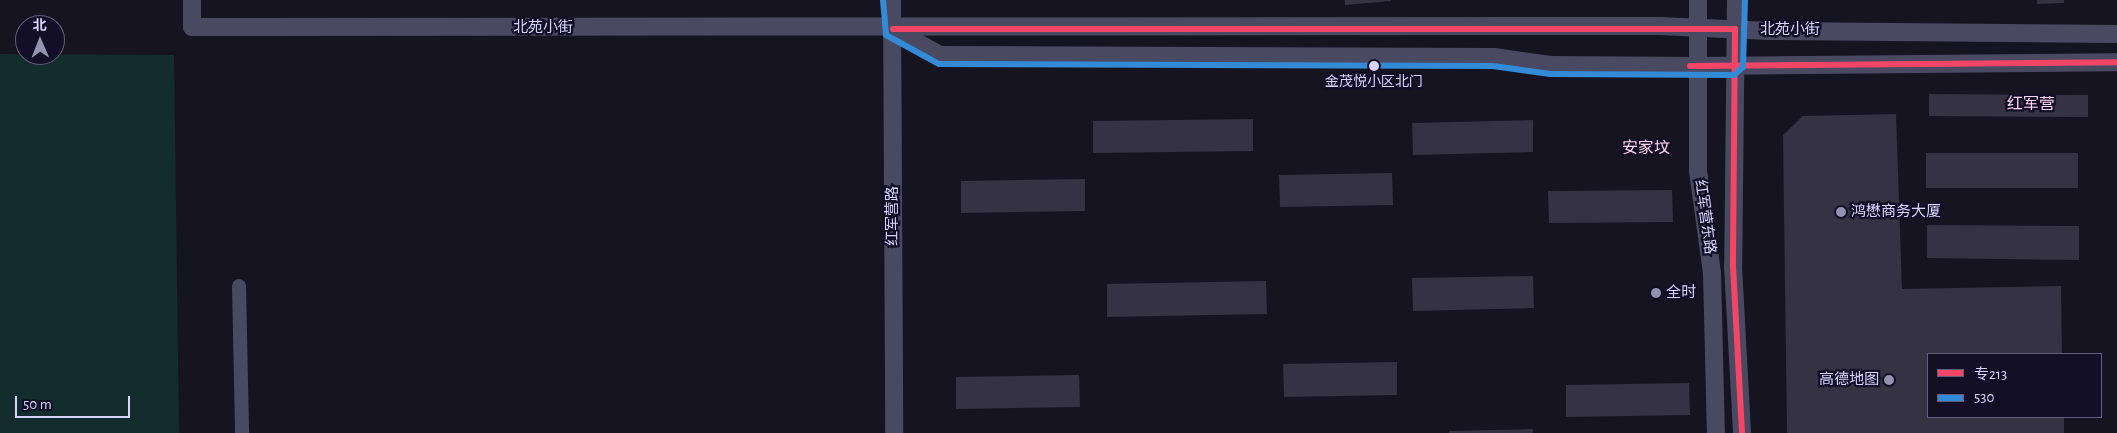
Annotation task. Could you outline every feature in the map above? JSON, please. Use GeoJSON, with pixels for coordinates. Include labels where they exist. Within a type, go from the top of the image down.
{"type":"FeatureCollection","features":[{"type":"Feature","properties":{"kind":"street","name":"北苑小街"},"geometry":{"type":"LineString","coordinates":[[192,0],[192,27],[893,29],[946,26],[1698,27],[2117,34]]}},
{"type":"Feature","properties":{"kind":"street","name":"红军营路"},"geometry":{"type":"LineString","coordinates":[[892,0],[894,433]]}},
{"type":"Feature","properties":{"kind":"street","name":"红军营东路"},"geometry":{"type":"LineString","coordinates":[[1698,0],[1698,171],[1712,273],[1716,433]]}},
{"type":"Feature","properties":{"kind":"street","name":"红军营东路"},"geometry":{"type":"LineString","coordinates":[[1736,0],[1733,266],[1742,433]]}},
{"type":"Feature","properties":{"kind":"street","name":"北苑小街"},"geometry":{"type":"LineString","coordinates":[[893,29],[940,55],[1494,57],[1550,65],[1697,66],[2117,62]]}},
{"type":"Feature","properties":{"kind":"street"},"geometry":{"type":"LineString","coordinates":[[239,286],[242,433]]}},
{"type":"Feature","properties":{"kind":"green space"},"geometry":{"type":"Polygon","coordinates":[[[0,54],[15,54],[15,65],[65,65],[65,54],[174,55],[179,433],[0,433],[0,54]]]}},
{"type":"Feature","properties":{"kind":"building"},"geometry":{"type":"Polygon","coordinates":[[[1345,0],[1391,0],[1391,1],[1345,5],[1345,0]]]}},
{"type":"Feature","properties":{"kind":"building"},"geometry":{"type":"Polygon","coordinates":[[[2037,0],[2064,0],[2064,3],[2037,4],[2037,0]]]}},
{"type":"Feature","properties":{"kind":"building"},"geometry":{"type":"Polygon","coordinates":[[[1929,94],[2088,95],[2088,117],[1929,116],[1929,94]]]}},
{"type":"Feature","properties":{"kind":"building"},"geometry":{"type":"Polygon","coordinates":[[[1896,114],[1902,289],[2061,286],[2062,353],[1927,353],[1927,418],[2064,418],[2064,433],[1787,433],[1783,135],[1803,116],[1896,114]]]}},
{"type":"Feature","properties":{"kind":"building"},"geometry":{"type":"Polygon","coordinates":[[[1253,119],[1253,151],[1093,153],[1093,121],[1253,119]]]}},
{"type":"Feature","properties":{"kind":"building"},"geometry":{"type":"Polygon","coordinates":[[[1533,120],[1533,152],[1413,155],[1412,123],[1533,120]]]}},
{"type":"Feature","properties":{"kind":"building"},"geometry":{"type":"Polygon","coordinates":[[[1926,153],[2078,153],[2078,188],[1926,188],[1926,153]]]}},
{"type":"Feature","properties":{"kind":"building"},"geometry":{"type":"Polygon","coordinates":[[[1392,173],[1393,205],[1280,207],[1279,175],[1392,173]]]}},
{"type":"Feature","properties":{"kind":"building"},"geometry":{"type":"Polygon","coordinates":[[[1085,179],[1085,211],[961,213],[961,181],[1085,179]]]}},
{"type":"Feature","properties":{"kind":"building"},"geometry":{"type":"Polygon","coordinates":[[[1672,190],[1673,222],[1549,223],[1548,191],[1672,190]]]}},
{"type":"Feature","properties":{"kind":"building"},"geometry":{"type":"Polygon","coordinates":[[[1927,225],[2079,226],[2079,260],[1927,258],[1927,225]]]}},
{"type":"Feature","properties":{"kind":"building"},"geometry":{"type":"Polygon","coordinates":[[[1533,276],[1534,308],[1413,311],[1412,278],[1533,276]]]}},
{"type":"Feature","properties":{"kind":"building"},"geometry":{"type":"Polygon","coordinates":[[[1266,281],[1267,314],[1107,317],[1107,284],[1266,281]]]}},
{"type":"Feature","properties":{"kind":"building"},"geometry":{"type":"Polygon","coordinates":[[[1397,362],[1397,395],[1284,397],[1283,364],[1397,362]]]}},
{"type":"Feature","properties":{"kind":"building"},"geometry":{"type":"Polygon","coordinates":[[[1079,375],[1080,407],[956,409],[956,377],[1079,375]]]}},
{"type":"Feature","properties":{"kind":"building"},"geometry":{"type":"Polygon","coordinates":[[[1689,383],[1690,415],[1566,417],[1566,385],[1689,383]]]}},
{"type":"Feature","properties":{"kind":"building"},"geometry":{"type":"Polygon","coordinates":[[[1533,429],[1533,433],[1449,433],[1449,431],[1533,429]]]}},
{"type":"Feature","properties":{"kind":"transit line","name":"530"},"geometry":{"type":"LineString","coordinates":[[883,0],[886,35],[939,64],[1493,66],[1550,74],[1734,75],[1743,67],[1745,0]]}},
{"type":"Feature","properties":{"kind":"transit line","name":"专213"},"geometry":{"type":"LineString","coordinates":[[893,29],[1735,29],[1733,266],[1742,433]]}},
{"type":"Feature","properties":{"kind":"transit line","name":"专213"},"geometry":{"type":"LineString","coordinates":[[1690,66],[2117,62]]}},
{"type":"Feature","properties":{"kind":"place","name":"金茂悦小区北门"},"geometry":{"type":"Point","coordinates":[1374,66]}},
{"type":"Feature","properties":{"kind":"place","name":"鸿懋商务大厦"},"geometry":{"type":"Point","coordinates":[1841,212]}},
{"type":"Feature","properties":{"kind":"place","name":"全时"},"geometry":{"type":"Point","coordinates":[1656,293]}},
{"type":"Feature","properties":{"kind":"place","name":"高德地图"},"geometry":{"type":"Point","coordinates":[1889,380]}},
{"type":"Feature","properties":{"kind":"district","name":"红军营"},"geometry":{"type":"Point","coordinates":[2031,104]}},
{"type":"Feature","properties":{"kind":"district","name":"安家坟"},"geometry":{"type":"Point","coordinates":[1646,148]}}]}
